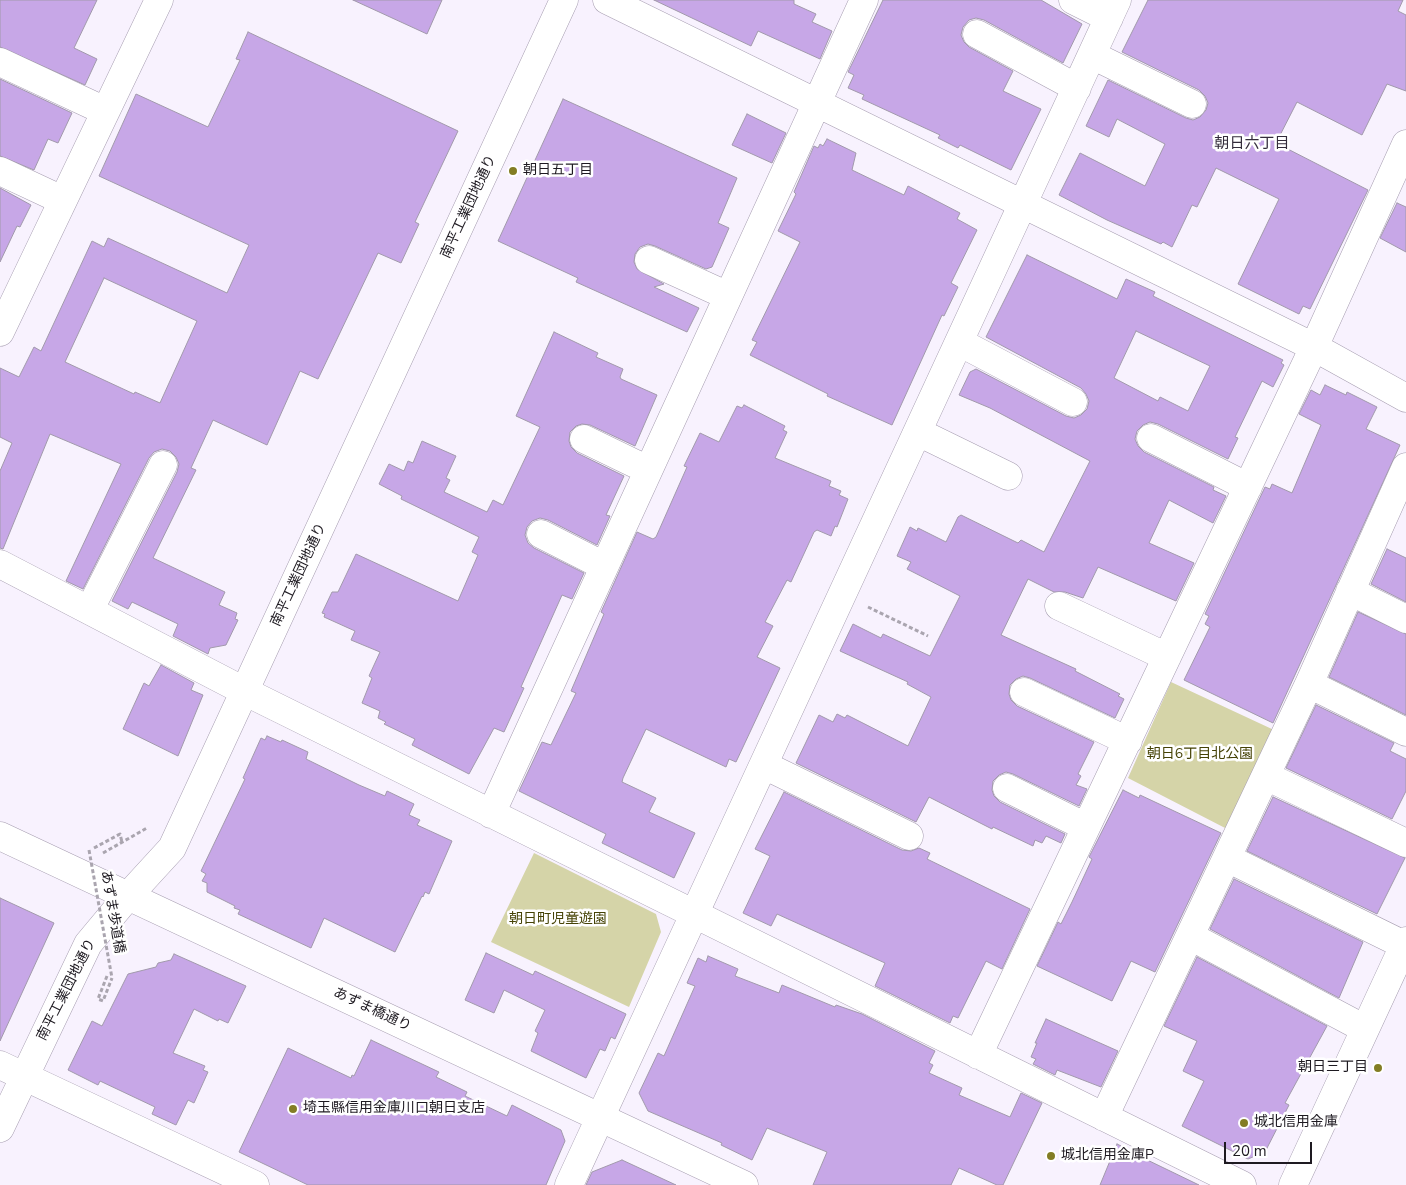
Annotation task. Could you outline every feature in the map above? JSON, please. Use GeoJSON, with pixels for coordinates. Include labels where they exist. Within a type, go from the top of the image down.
{"type":"FeatureCollection","features":[{"type":"Feature","properties":{"kind":"street"},"geometry":{"type":"LineString","coordinates":[[0,332],[159,0]]}},
{"type":"Feature","properties":{"kind":"street","name":"南平工業団地通り"},"geometry":{"type":"LineString","coordinates":[[0,1128],[12,1071],[88,944],[128,896],[172,848],[246,692],[564,0]]}},
{"type":"Feature","properties":{"kind":"street"},"geometry":{"type":"LineString","coordinates":[[607,0],[1024,202],[1314,347],[1406,398]]}},
{"type":"Feature","properties":{"kind":"street"},"geometry":{"type":"LineString","coordinates":[[491,814],[816,101],[864,0]]}},
{"type":"Feature","properties":{"kind":"street"},"geometry":{"type":"LineString","coordinates":[[569,1185],[1113,9],[1074,0]]}},
{"type":"Feature","properties":{"kind":"street"},"geometry":{"type":"LineString","coordinates":[[978,34],[1077,88]]}},
{"type":"Feature","properties":{"kind":"street"},"geometry":{"type":"LineString","coordinates":[[1092,55],[1192,104]]}},
{"type":"Feature","properties":{"kind":"street"},"geometry":{"type":"LineString","coordinates":[[0,62],[105,111]]}},
{"type":"Feature","properties":{"kind":"street"},"geometry":{"type":"LineString","coordinates":[[978,1055],[1314,347],[1406,144]]}},
{"type":"Feature","properties":{"kind":"street"},"geometry":{"type":"LineString","coordinates":[[0,171],[62,200]]}},
{"type":"Feature","properties":{"kind":"street"},"geometry":{"type":"LineString","coordinates":[[649,260],[728,296]]}},
{"type":"Feature","properties":{"kind":"street"},"geometry":{"type":"LineString","coordinates":[[959,342],[1073,402]]}},
{"type":"Feature","properties":{"kind":"street"},"geometry":{"type":"LineString","coordinates":[[918,432],[1008,476]]}},
{"type":"Feature","properties":{"kind":"street"},"geometry":{"type":"LineString","coordinates":[[1152,438],[1248,487]]}},
{"type":"Feature","properties":{"kind":"street"},"geometry":{"type":"LineString","coordinates":[[584,439],[648,470]]}},
{"type":"Feature","properties":{"kind":"street"},"geometry":{"type":"LineString","coordinates":[[90,609],[163,465]]}},
{"type":"Feature","properties":{"kind":"street"},"geometry":{"type":"LineString","coordinates":[[1104,1117],[1266,776],[1350,592],[1398,509],[1406,467]]}},
{"type":"Feature","properties":{"kind":"street"},"geometry":{"type":"LineString","coordinates":[[541,534],[604,566]]}},
{"type":"Feature","properties":{"kind":"street"},"geometry":{"type":"LineString","coordinates":[[0,564],[90,609],[246,692],[1242,1185]]}},
{"type":"Feature","properties":{"kind":"street"},"geometry":{"type":"LineString","coordinates":[[1350,592],[1406,619]]}},
{"type":"Feature","properties":{"kind":"street"},"geometry":{"type":"LineString","coordinates":[[1059,606],[1167,657]]}},
{"type":"Feature","properties":{"kind":"street"},"geometry":{"type":"LineString","coordinates":[[1309,684],[1406,732]]}},
{"type":"Feature","properties":{"kind":"street"},"geometry":{"type":"LineString","coordinates":[[1024,692],[1128,741]]}},
{"type":"Feature","properties":{"kind":"street"},"geometry":{"type":"LineString","coordinates":[[764,765],[909,836]]}},
{"type":"Feature","properties":{"kind":"street"},"geometry":{"type":"LineString","coordinates":[[1266,776],[1406,843]]}},
{"type":"Feature","properties":{"kind":"street"},"geometry":{"type":"LineString","coordinates":[[1007,788],[1086,828]]}},
{"type":"Feature","properties":{"kind":"street","name":"あずま橋通り"},"geometry":{"type":"LineString","coordinates":[[0,836],[744,1185]]}},
{"type":"Feature","properties":{"kind":"street"},"geometry":{"type":"LineString","coordinates":[[1227,858],[1405,943],[1293,1185]]}},
{"type":"Feature","properties":{"kind":"street"},"geometry":{"type":"LineString","coordinates":[[1190,936],[1365,1029]]}},
{"type":"Feature","properties":{"kind":"street"},"geometry":{"type":"LineString","coordinates":[[12,1071],[255,1185]]}},
{"type":"Feature","properties":{"kind":"path"},"geometry":{"type":"LineString","coordinates":[[843,594],[928,636]]}},
{"type":"Feature","properties":{"kind":"path"},"geometry":{"type":"LineString","coordinates":[[103,853],[147,828]]}},
{"type":"Feature","properties":{"kind":"path","name":"あずま歩道橋"},"geometry":{"type":"LineString","coordinates":[[107,976],[98,999],[104,1001],[112,978],[89,850],[120,834],[122,842]]}},
{"type":"Feature","properties":{"kind":"green space","name":"朝日6丁目北公園"},"geometry":{"type":"Polygon","coordinates":[[[1171,682],[1274,730],[1227,829],[1128,778],[1171,682]]]}},
{"type":"Feature","properties":{"kind":"green space","name":"朝日町児童遊園"},"geometry":{"type":"Polygon","coordinates":[[[534,853],[656,914],[661,932],[629,1007],[491,942],[534,853]]]}},
{"type":"Feature","properties":{"kind":"building"},"geometry":{"type":"Polygon","coordinates":[[[0,0],[97,0],[74,48],[97,59],[85,85],[0,47],[0,0]]]}},
{"type":"Feature","properties":{"kind":"building"},"geometry":{"type":"Polygon","coordinates":[[[353,0],[442,0],[427,34],[353,0]]]}},
{"type":"Feature","properties":{"kind":"building"},"geometry":{"type":"Polygon","coordinates":[[[654,0],[794,0],[794,4],[816,14],[812,22],[832,31],[820,59],[758,31],[751,46],[654,0]]]}},
{"type":"Feature","properties":{"kind":"building"},"geometry":{"type":"Polygon","coordinates":[[[883,0],[1041,0],[1082,24],[1063,63],[984,20],[976,18],[969,20],[963,27],[961,35],[969,47],[1013,71],[1003,91],[1041,109],[1011,170],[960,145],[958,148],[938,138],[940,135],[862,99],[864,95],[848,88],[854,75],[848,72],[883,0]]]}},
{"type":"Feature","properties":{"kind":"building"},"geometry":{"type":"Polygon","coordinates":[[[1148,0],[1403,0],[1398,11],[1406,15],[1406,91],[1387,84],[1362,135],[1297,102],[1276,143],[1368,190],[1310,309],[1303,306],[1299,314],[1238,284],[1279,199],[1216,168],[1197,207],[1192,205],[1172,247],[1107,220],[1059,195],[1080,153],[1145,186],[1165,144],[1117,119],[1109,137],[1086,126],[1108,80],[1186,118],[1193,120],[1200,117],[1206,110],[1208,103],[1205,96],[1199,90],[1122,52],[1148,0]]]}},
{"type":"Feature","properties":{"kind":"building"},"geometry":{"type":"Polygon","coordinates":[[[248,32],[458,131],[415,222],[419,224],[401,263],[378,253],[318,379],[300,371],[267,445],[213,420],[191,468],[196,470],[153,558],[225,592],[219,605],[237,613],[235,619],[238,620],[226,645],[210,648],[208,654],[173,636],[178,624],[132,602],[128,609],[112,601],[177,472],[179,464],[176,457],[170,451],[162,449],[154,452],[149,458],[83,589],[66,581],[121,464],[50,434],[3,549],[0,548],[0,471],[12,443],[0,437],[0,368],[19,377],[34,347],[41,351],[92,241],[104,247],[108,238],[227,293],[249,245],[99,176],[136,94],[208,127],[240,60],[236,59],[248,32]],[[104,278],[65,362],[134,394],[135,392],[160,403],[197,321],[104,278]]]}},
{"type":"Feature","properties":{"kind":"building"},"geometry":{"type":"Polygon","coordinates":[[[0,79],[72,113],[58,143],[48,139],[34,170],[0,156],[0,79]]]}},
{"type":"Feature","properties":{"kind":"building"},"geometry":{"type":"Polygon","coordinates":[[[563,99],[737,178],[718,223],[729,228],[712,267],[706,269],[648,244],[640,247],[635,254],[634,262],[637,269],[664,284],[654,287],[699,308],[687,332],[576,282],[578,278],[498,241],[563,99]]]}},
{"type":"Feature","properties":{"kind":"building"},"geometry":{"type":"Polygon","coordinates":[[[747,114],[786,133],[772,163],[732,145],[747,114]]]}},
{"type":"Feature","properties":{"kind":"building"},"geometry":{"type":"Polygon","coordinates":[[[827,139],[856,153],[852,170],[904,195],[908,186],[960,213],[957,219],[977,230],[951,283],[958,287],[944,316],[942,315],[892,425],[827,396],[828,394],[750,355],[757,342],[752,340],[800,242],[778,231],[796,194],[794,192],[814,146],[818,148],[820,144],[823,146],[827,139]]]}},
{"type":"Feature","properties":{"kind":"building"},"geometry":{"type":"Polygon","coordinates":[[[0,188],[31,205],[20,227],[17,226],[0,262],[0,188]]]}},
{"type":"Feature","properties":{"kind":"building"},"geometry":{"type":"Polygon","coordinates":[[[1397,203],[1406,207],[1406,252],[1380,238],[1397,203]]]}},
{"type":"Feature","properties":{"kind":"building"},"geometry":{"type":"Polygon","coordinates":[[[1027,255],[1117,299],[1126,279],[1155,292],[1153,296],[1283,360],[1281,363],[1284,365],[1273,387],[1262,381],[1235,437],[1238,438],[1228,459],[1158,424],[1150,422],[1143,425],[1137,431],[1135,439],[1138,446],[1144,452],[1214,487],[1213,490],[1226,496],[1213,523],[1169,500],[1149,543],[1194,563],[1176,601],[1098,567],[1083,598],[1065,592],[1054,592],[1028,579],[1001,635],[1076,669],[1075,671],[1120,694],[1118,696],[1124,699],[1115,718],[1030,678],[1023,676],[1016,679],[1010,685],[1009,694],[1011,700],[1017,706],[1094,742],[1078,774],[1081,776],[1076,785],[1087,789],[1079,806],[1013,774],[1006,772],[999,775],[993,781],[992,790],[994,796],[1000,802],[1065,834],[1061,843],[1046,836],[1042,843],[1035,840],[1033,846],[993,827],[992,829],[929,797],[916,822],[796,763],[819,715],[833,722],[837,714],[845,718],[847,715],[908,746],[931,697],[907,684],[908,682],[840,651],[853,624],[881,638],[883,634],[930,656],[960,596],[907,569],[911,562],[897,556],[910,527],[917,531],[918,528],[946,542],[958,517],[961,515],[1018,543],[1021,540],[1044,552],[1090,461],[990,408],[959,395],[970,372],[976,369],[1066,416],[1074,418],[1081,415],[1087,409],[1089,401],[1081,388],[986,337],[1027,255]],[[1136,331],[1114,378],[1158,401],[1160,397],[1188,411],[1210,366],[1136,331]]]}},
{"type":"Feature","properties":{"kind":"building"},"geometry":{"type":"Polygon","coordinates":[[[554,332],[598,353],[596,357],[623,369],[621,379],[657,395],[635,446],[590,425],[582,424],[576,426],[570,432],[569,441],[571,447],[577,453],[624,476],[606,515],[610,516],[597,545],[548,520],[540,518],[532,521],[527,527],[525,535],[528,543],[534,548],[584,573],[572,599],[562,595],[521,687],[524,688],[504,732],[494,728],[469,774],[412,745],[415,739],[384,724],[386,722],[378,718],[380,711],[362,703],[372,678],[369,676],[380,652],[351,640],[355,631],[324,617],[325,614],[322,613],[332,592],[338,592],[356,554],[458,601],[478,555],[472,552],[479,537],[401,499],[402,496],[379,484],[389,464],[404,471],[408,461],[413,463],[422,441],[456,456],[446,478],[450,480],[444,492],[487,512],[493,500],[503,505],[540,427],[516,416],[554,332]]]}},
{"type":"Feature","properties":{"kind":"building"},"geometry":{"type":"Polygon","coordinates":[[[1325,385],[1346,395],[1347,392],[1377,407],[1366,429],[1400,445],[1273,723],[1184,680],[1210,627],[1205,624],[1209,616],[1205,614],[1265,487],[1270,489],[1272,484],[1292,493],[1321,425],[1299,414],[1311,390],[1320,395],[1325,385]]]}},
{"type":"Feature","properties":{"kind":"building"},"geometry":{"type":"Polygon","coordinates":[[[744,405],[785,426],[783,430],[787,432],[775,458],[831,481],[829,486],[841,491],[839,495],[848,499],[837,527],[835,526],[831,536],[817,530],[814,532],[791,582],[787,580],[765,622],[773,626],[757,657],[780,668],[736,762],[729,759],[726,767],[646,729],[623,778],[622,782],[656,798],[649,812],[695,833],[674,878],[602,843],[606,834],[519,791],[542,742],[551,745],[576,693],[571,691],[604,614],[601,612],[637,532],[653,539],[656,537],[687,467],[684,466],[700,433],[719,442],[737,406],[742,408],[744,405]]]}},
{"type":"Feature","properties":{"kind":"building"},"geometry":{"type":"Polygon","coordinates":[[[1387,549],[1406,558],[1406,602],[1371,584],[1387,549]]]}},
{"type":"Feature","properties":{"kind":"building"},"geometry":{"type":"Polygon","coordinates":[[[1358,612],[1406,634],[1406,715],[1329,677],[1358,612]]]}},
{"type":"Feature","properties":{"kind":"building"},"geometry":{"type":"Polygon","coordinates":[[[161,665],[194,683],[191,690],[203,695],[178,756],[123,729],[144,683],[149,686],[161,665]]]}},
{"type":"Feature","properties":{"kind":"building"},"geometry":{"type":"Polygon","coordinates":[[[1316,705],[1394,743],[1390,751],[1406,759],[1406,791],[1392,819],[1286,768],[1316,705]]]}},
{"type":"Feature","properties":{"kind":"building"},"geometry":{"type":"Polygon","coordinates":[[[267,736],[281,742],[282,740],[308,752],[306,759],[359,785],[385,796],[387,791],[414,804],[409,815],[420,820],[417,825],[452,841],[429,894],[425,892],[422,896],[395,952],[324,918],[311,948],[238,914],[240,910],[234,908],[235,906],[207,892],[207,883],[202,881],[206,874],[201,871],[245,779],[243,778],[261,738],[265,740],[267,736]]]}},
{"type":"Feature","properties":{"kind":"building"},"geometry":{"type":"Polygon","coordinates":[[[1123,790],[1139,798],[1140,795],[1221,833],[1155,972],[1131,961],[1112,1001],[1037,966],[1058,922],[1061,924],[1072,902],[1092,859],[1089,857],[1123,790]]]}},
{"type":"Feature","properties":{"kind":"building"},"geometry":{"type":"Polygon","coordinates":[[[784,792],[902,850],[911,851],[919,848],[930,853],[927,859],[1030,909],[1002,969],[986,961],[958,1018],[953,1016],[950,1023],[875,986],[885,963],[777,914],[771,926],[743,913],[770,856],[755,849],[784,792]]]}},
{"type":"Feature","properties":{"kind":"building"},"geometry":{"type":"Polygon","coordinates":[[[1273,797],[1405,858],[1377,914],[1247,851],[1273,797]]]}},
{"type":"Feature","properties":{"kind":"building"},"geometry":{"type":"Polygon","coordinates":[[[1234,879],[1363,942],[1339,998],[1210,929],[1234,879]]]}},
{"type":"Feature","properties":{"kind":"building"},"geometry":{"type":"Polygon","coordinates":[[[0,898],[54,923],[0,1041],[0,898]]]}},
{"type":"Feature","properties":{"kind":"building"},"geometry":{"type":"Polygon","coordinates":[[[486,953],[533,975],[535,971],[626,1014],[615,1039],[611,1037],[605,1051],[600,1049],[586,1078],[531,1051],[538,1033],[535,1031],[545,1010],[504,990],[494,1013],[465,1000],[486,953]]]}},
{"type":"Feature","properties":{"kind":"building"},"geometry":{"type":"Polygon","coordinates":[[[174,954],[246,986],[228,1023],[219,1019],[218,1021],[194,1009],[173,1053],[205,1066],[203,1070],[208,1072],[194,1103],[188,1100],[176,1125],[152,1114],[155,1107],[100,1081],[98,1085],[68,1070],[92,1021],[102,1026],[128,974],[156,967],[158,963],[171,960],[174,954]]]}},
{"type":"Feature","properties":{"kind":"building"},"geometry":{"type":"Polygon","coordinates":[[[708,956],[738,969],[735,976],[779,993],[782,985],[835,1007],[836,1005],[862,1014],[935,1051],[929,1063],[933,1065],[929,1073],[962,1088],[959,1095],[1010,1117],[1021,1093],[1042,1103],[1003,1185],[997,1185],[959,1168],[951,1185],[813,1185],[827,1152],[767,1128],[752,1160],[721,1145],[722,1143],[648,1111],[639,1093],[658,1053],[664,1056],[695,986],[687,983],[698,958],[706,962],[708,956]]]}},
{"type":"Feature","properties":{"kind":"building"},"geometry":{"type":"Polygon","coordinates":[[[1197,957],[1327,1026],[1285,1103],[1289,1105],[1265,1152],[1248,1159],[1182,1126],[1204,1081],[1183,1071],[1197,1041],[1164,1026],[1197,957]]]}},
{"type":"Feature","properties":{"kind":"building"},"geometry":{"type":"Polygon","coordinates":[[[1046,1019],[1118,1051],[1101,1087],[1057,1070],[1055,1075],[1033,1064],[1036,1059],[1031,1057],[1037,1043],[1035,1043],[1046,1019]]]}},
{"type":"Feature","properties":{"kind":"building"},"geometry":{"type":"Polygon","coordinates":[[[371,1040],[439,1072],[436,1077],[467,1092],[465,1096],[507,1116],[512,1105],[561,1130],[565,1141],[546,1185],[308,1185],[239,1152],[288,1048],[351,1078],[352,1075],[354,1076],[371,1040]]]}},
{"type":"Feature","properties":{"kind":"building"},"geometry":{"type":"Polygon","coordinates":[[[1117,1144],[1137,1155],[1199,1185],[1100,1185],[1117,1144]]]}},
{"type":"Feature","properties":{"kind":"building"},"geometry":{"type":"Polygon","coordinates":[[[622,1160],[676,1185],[586,1185],[592,1172],[622,1160]]]}},
{"type":"Feature","properties":{"kind":"place","name":"朝日五丁目"},"geometry":{"type":"Point","coordinates":[513,171]}},
{"type":"Feature","properties":{"kind":"place","name":"朝日三丁目"},"geometry":{"type":"Point","coordinates":[1378,1068]}},
{"type":"Feature","properties":{"kind":"place","name":"埼玉縣信用金庫川口朝日支店"},"geometry":{"type":"Point","coordinates":[293,1109]}},
{"type":"Feature","properties":{"kind":"place","name":"城北信用金庫"},"geometry":{"type":"Point","coordinates":[1244,1123]}},
{"type":"Feature","properties":{"kind":"place","name":"城北信用金庫P"},"geometry":{"type":"Point","coordinates":[1051,1156]}},
{"type":"Feature","properties":{"kind":"district","name":"朝日六丁目"},"geometry":{"type":"Point","coordinates":[1252,144]}}]}
